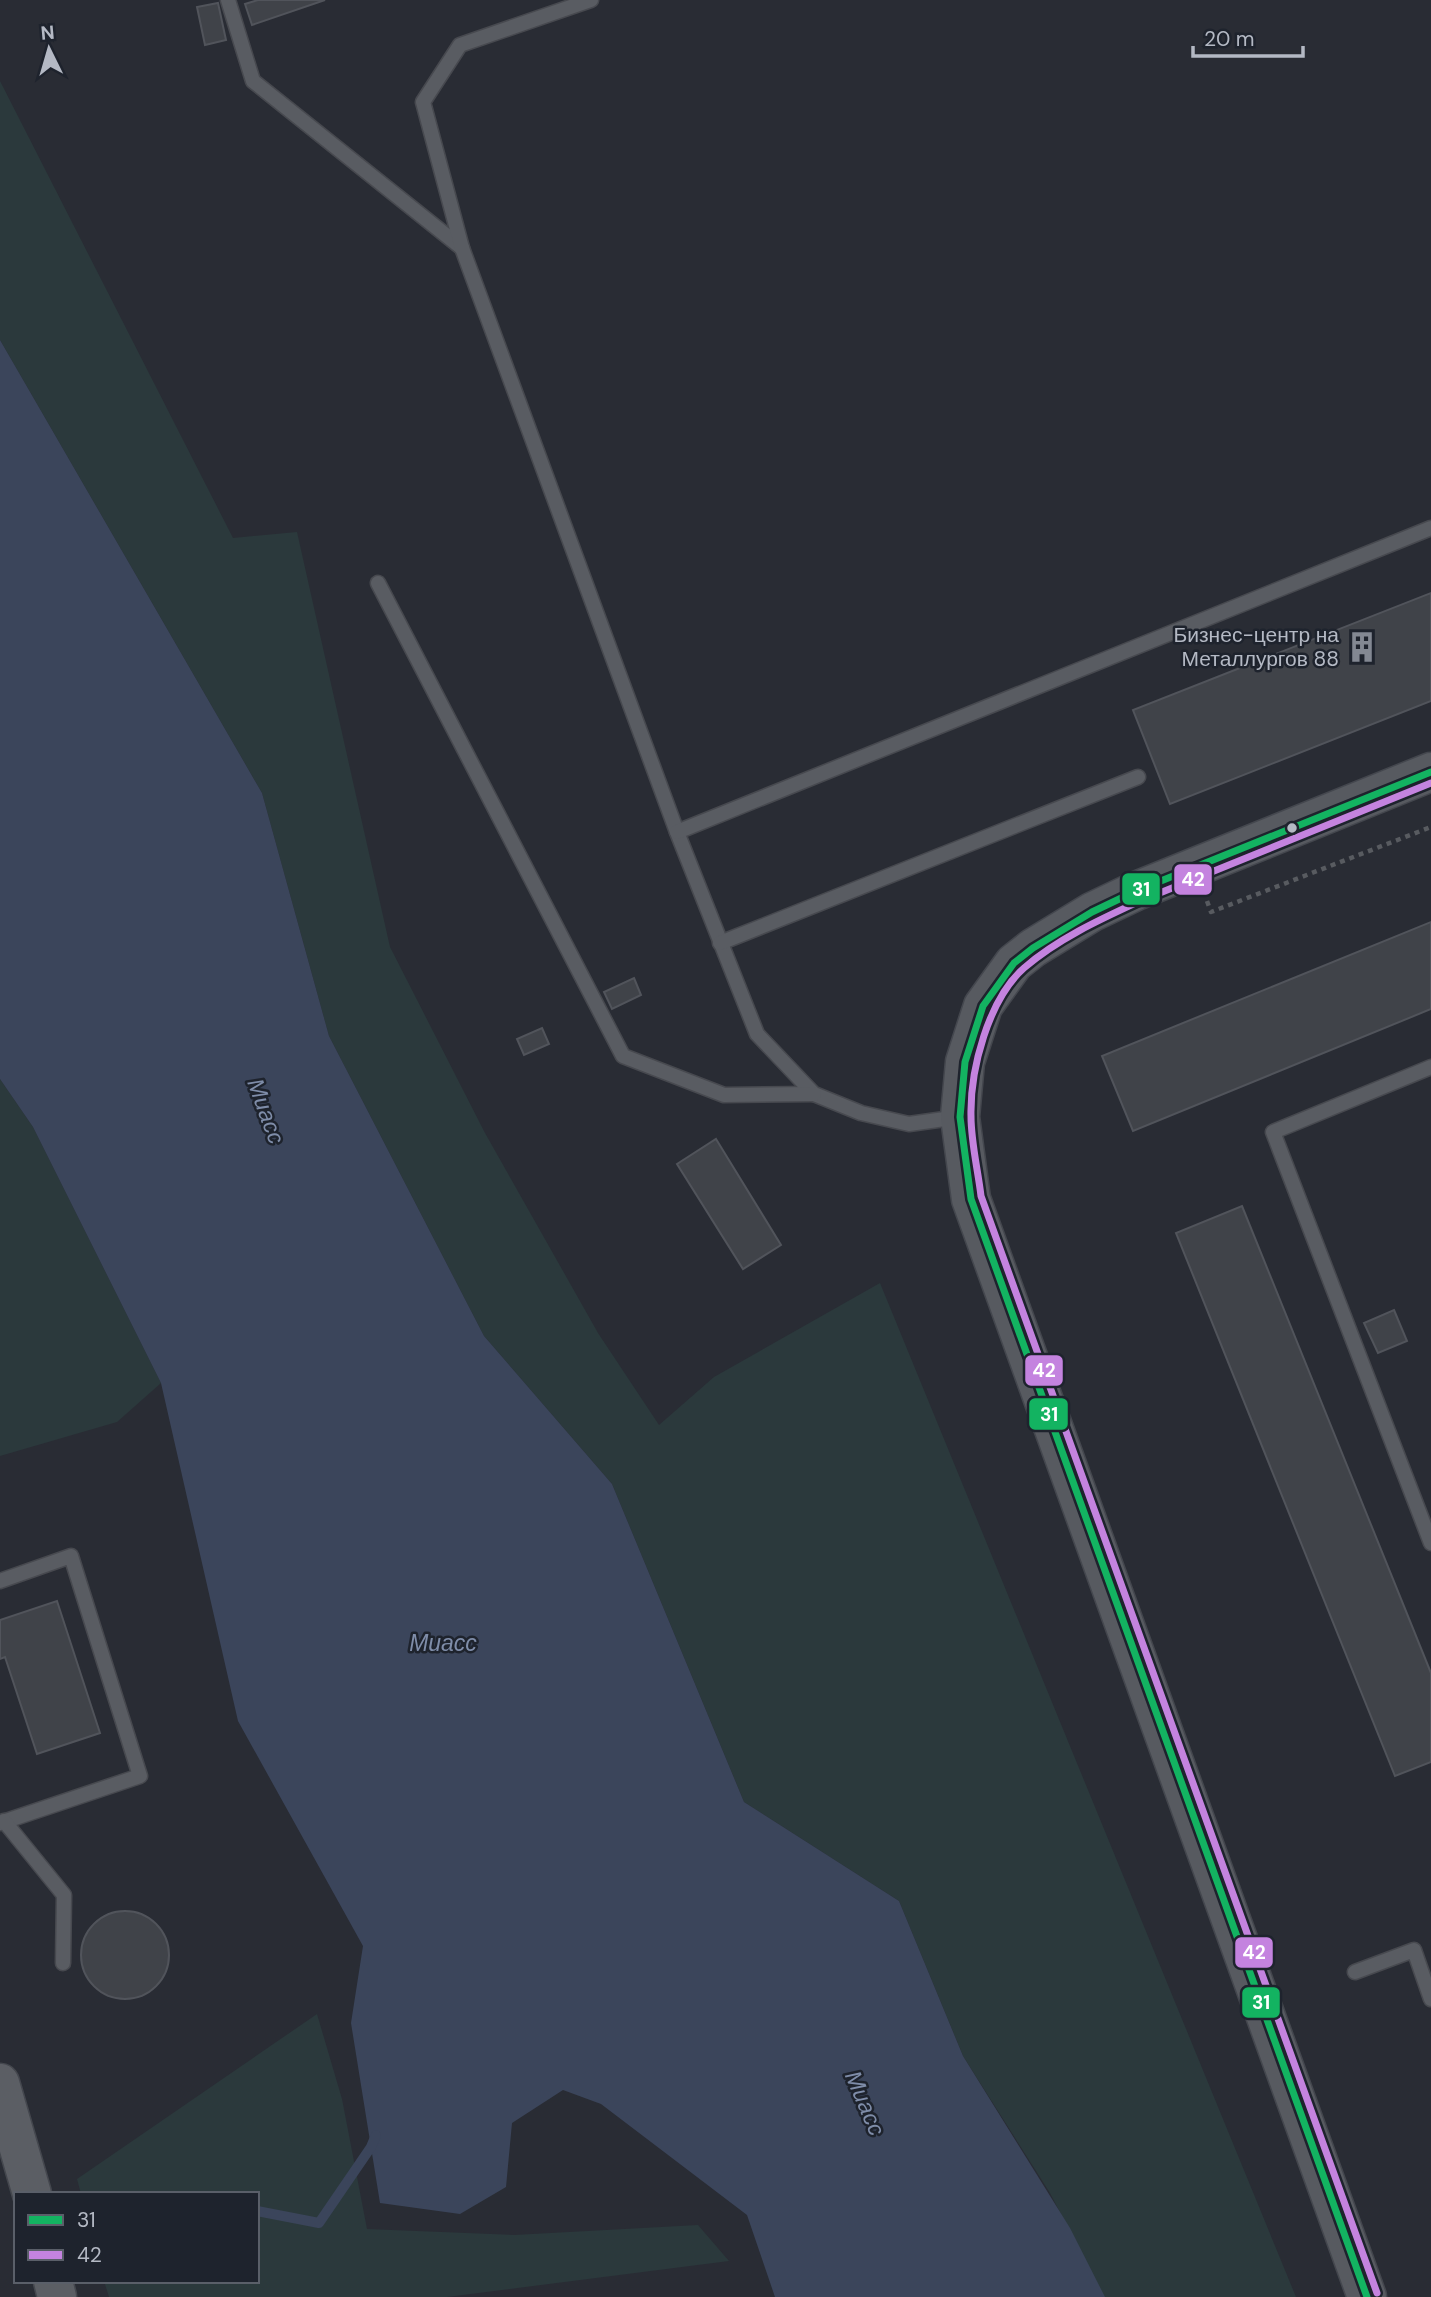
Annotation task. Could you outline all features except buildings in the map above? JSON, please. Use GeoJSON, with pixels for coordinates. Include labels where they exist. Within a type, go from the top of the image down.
{"type":"FeatureCollection","features":[{"type":"Feature","properties":{"kind":"main road"},"geometry":{"type":"LineString","coordinates":[[1367,2297],[971,1199],[960,1117],[965,1062],[983,1006],[1014,963],[1033,948],[1091,912],[1136,891],[1431,772]]}},
{"type":"Feature","properties":{"kind":"main road"},"geometry":{"type":"LineString","coordinates":[[0,2083],[31,2192]]}},
{"type":"Feature","properties":{"kind":"lane"},"geometry":{"type":"LineString","coordinates":[[228,0],[253,81],[462,248]]}},
{"type":"Feature","properties":{"kind":"lane"},"geometry":{"type":"LineString","coordinates":[[591,0],[460,45],[423,102],[462,248],[720,943],[757,1034],[814,1094]]}},
{"type":"Feature","properties":{"kind":"lane"},"geometry":{"type":"LineString","coordinates":[[677,832],[1431,528]]}},
{"type":"Feature","properties":{"kind":"lane"},"geometry":{"type":"LineString","coordinates":[[378,583],[624,1056],[724,1095],[814,1094],[861,1113],[909,1124],[960,1117]]}},
{"type":"Feature","properties":{"kind":"lane"},"geometry":{"type":"LineString","coordinates":[[720,943],[1138,777]]}},
{"type":"Feature","properties":{"kind":"lane"},"geometry":{"type":"LineString","coordinates":[[1431,1067],[1273,1132],[1431,1543]]}},
{"type":"Feature","properties":{"kind":"lane"},"geometry":{"type":"LineString","coordinates":[[0,1581],[71,1556],[140,1776],[2,1822],[64,1895],[64,1963]]}},
{"type":"Feature","properties":{"kind":"lane"},"geometry":{"type":"LineString","coordinates":[[1355,1972],[1414,1950],[1431,1999]]}},
{"type":"Feature","properties":{"kind":"path"},"geometry":{"type":"LineString","coordinates":[[1211,912],[1431,827]]}},
{"type":"Feature","properties":{"kind":"shaded area"},"geometry":{"type":"Polygon","coordinates":[[[0,81],[233,538],[297,532],[390,947],[485,1133],[598,1333],[659,1425],[714,1377],[880,1283],[1296,2297],[1104,2297],[1050,2193],[963,2056],[899,1901],[744,1802],[612,1484],[484,1336],[329,1036],[262,793],[0,340],[0,81]]]}},
{"type":"Feature","properties":{"kind":"shaded area"},"geometry":{"type":"Polygon","coordinates":[[[0,1079],[33,1127],[161,1383],[117,1422],[0,1456],[0,1079]]]}},
{"type":"Feature","properties":{"kind":"shaded area"},"geometry":{"type":"Polygon","coordinates":[[[317,2014],[342,2099],[367,2229],[514,2235],[698,2225],[729,2261],[447,2297],[109,2297],[105,2283],[259,2283],[259,2192],[80,2192],[77,2179],[317,2014]]]}},
{"type":"Feature","properties":{"kind":"water","name":"Миасс"},"geometry":{"type":"Polygon","coordinates":[[[0,340],[262,793],[329,1036],[484,1336],[612,1484],[744,1802],[899,1901],[963,2056],[1070,2228],[1105,2297],[775,2297],[747,2215],[601,2104],[563,2090],[512,2123],[506,2187],[460,2214],[380,2203],[351,2023],[363,1946],[238,1721],[161,1383],[33,1127],[0,1079],[0,340]]]}},
{"type":"Feature","properties":{"kind":"waterway"},"geometry":{"type":"LineString","coordinates":[[259,2211],[319,2223],[371,2147],[376,2135]]}},
{"type":"Feature","properties":{"kind":"transit line","name":"31"},"geometry":{"type":"LineString","coordinates":[[1367,2297],[971,1199],[960,1117],[965,1062],[983,1006],[1014,963],[1033,948],[1092,912],[1136,891],[1431,772]]}},
{"type":"Feature","properties":{"kind":"transit line","name":"42"},"geometry":{"type":"LineString","coordinates":[[1377,2293],[981,1196],[971,1116],[978,1057],[991,1017],[1011,982],[1037,958],[1095,922],[1140,901],[1431,783]]}},
{"type":"Feature","properties":{"kind":"place","name":"Бизнес-центр на Металлургов 88"},"geometry":{"type":"Point","coordinates":[1362,647]}}]}
